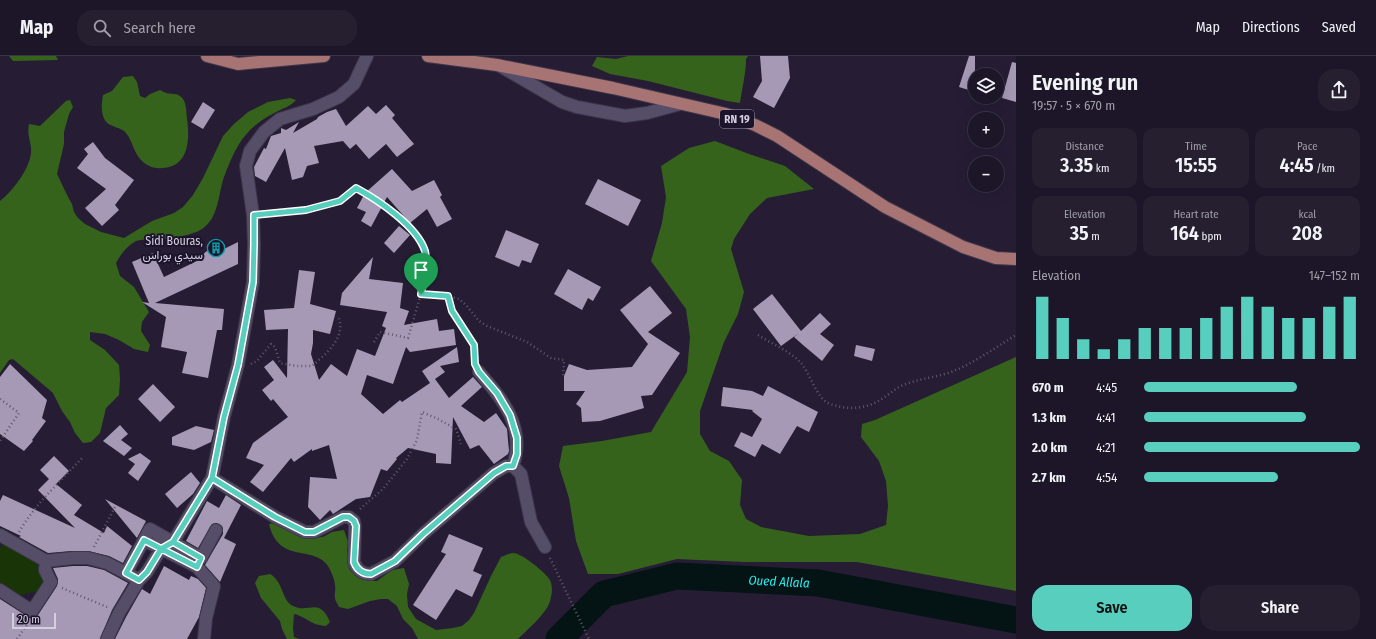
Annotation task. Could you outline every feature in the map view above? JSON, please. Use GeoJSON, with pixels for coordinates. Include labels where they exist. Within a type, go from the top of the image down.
{"type":"FeatureCollection","features":[{"type":"Feature","properties":{"kind":"main road"},"geometry":{"type":"LineString","coordinates":[[207,56],[238,64],[324,56]]}},
{"type":"Feature","properties":{"kind":"main road","name":"RN 19"},"geometry":{"type":"LineString","coordinates":[[428,56],[497,65],[613,88],[726,114],[755,125],[777,136],[885,207],[963,248],[996,258],[1016,259]]}},
{"type":"Feature","properties":{"kind":"street"},"geometry":{"type":"LineString","coordinates":[[107,639],[119,613],[139,580],[147,572],[161,549],[173,542],[212,478],[224,417],[238,365],[253,282],[254,215],[246,166],[250,151],[264,132],[280,119],[313,109],[338,97],[354,84],[367,56]]}},
{"type":"Feature","properties":{"kind":"street"},"geometry":{"type":"LineString","coordinates":[[497,65],[562,102],[577,107],[625,116],[680,104]]}},
{"type":"Feature","properties":{"kind":"street"},"geometry":{"type":"LineString","coordinates":[[479,372],[497,393],[510,415],[517,438],[517,454],[513,466]]}},
{"type":"Feature","properties":{"kind":"street"},"geometry":{"type":"LineString","coordinates":[[212,478],[275,517],[305,532],[314,532],[343,517],[349,517],[354,521],[356,526],[354,562],[356,567],[358,570],[365,573],[375,573],[395,561],[423,534],[494,473],[506,466],[513,466],[521,474],[531,522],[545,548]]}},
{"type":"Feature","properties":{"kind":"street"},"geometry":{"type":"LineString","coordinates":[[126,573],[150,529],[173,542],[199,562],[214,586],[206,618],[204,639]]}},
{"type":"Feature","properties":{"kind":"street"},"geometry":{"type":"LineString","coordinates":[[199,562],[216,530]]}},
{"type":"Feature","properties":{"kind":"street"},"geometry":{"type":"LineString","coordinates":[[4,539],[46,561],[88,558],[107,563],[139,580]]}},
{"type":"Feature","properties":{"kind":"street"},"geometry":{"type":"LineString","coordinates":[[144,540],[161,549],[199,562]]}},
{"type":"Feature","properties":{"kind":"street"},"geometry":{"type":"LineString","coordinates":[[0,590],[32,611],[51,582],[45,570],[46,561]]}},
{"type":"Feature","properties":{"kind":"path"},"geometry":{"type":"LineString","coordinates":[[254,215],[306,210],[340,201],[356,188],[374,198],[403,222],[418,238],[425,252],[425,267],[421,294],[408,338],[380,332],[374,342]]}},
{"type":"Feature","properties":{"kind":"path"},"geometry":{"type":"LineString","coordinates":[[421,294],[448,296],[459,299],[479,321],[487,326],[527,342],[551,358],[564,360],[563,378]]}},
{"type":"Feature","properties":{"kind":"path"},"geometry":{"type":"LineString","coordinates":[[448,296],[452,311],[474,345],[475,364],[479,372]]}},
{"type":"Feature","properties":{"kind":"path"},"geometry":{"type":"LineString","coordinates":[[238,365],[249,365],[257,361],[271,344],[275,347],[280,362],[296,366],[312,366],[326,354],[335,342],[341,329],[339,318]]}},
{"type":"Feature","properties":{"kind":"path"},"geometry":{"type":"LineString","coordinates":[[758,335],[792,355],[802,364],[809,379],[827,403],[844,409],[872,404],[905,384],[955,371],[1016,335]]}},
{"type":"Feature","properties":{"kind":"path"},"geometry":{"type":"LineString","coordinates":[[0,399],[19,413],[0,441]]}},
{"type":"Feature","properties":{"kind":"path"},"geometry":{"type":"LineString","coordinates":[[349,517],[384,489],[407,459],[417,440],[422,412],[456,429],[461,444]]}},
{"type":"Feature","properties":{"kind":"path"},"geometry":{"type":"LineString","coordinates":[[4,539],[82,458]]}},
{"type":"Feature","properties":{"kind":"path"},"geometry":{"type":"LineString","coordinates":[[88,558],[116,505]]}},
{"type":"Feature","properties":{"kind":"path"},"geometry":{"type":"LineString","coordinates":[[545,548],[589,639]]}},
{"type":"Feature","properties":{"kind":"path"},"geometry":{"type":"LineString","coordinates":[[51,582],[70,592],[89,598],[119,613]]}},
{"type":"Feature","properties":{"kind":"path"},"geometry":{"type":"LineString","coordinates":[[17,639],[32,617],[32,611]]}},
{"type":"Feature","properties":{"kind":"green space"},"geometry":{"type":"Polygon","coordinates":[[[9,56],[56,56],[58,60],[13,61],[9,56]]]}},
{"type":"Feature","properties":{"kind":"green space"},"geometry":{"type":"Polygon","coordinates":[[[628,56],[748,56],[746,59],[745,76],[740,103],[648,81],[610,74],[592,66],[597,57],[616,59],[628,56]]]}},
{"type":"Feature","properties":{"kind":"green space"},"geometry":{"type":"Polygon","coordinates":[[[133,76],[137,82],[140,96],[145,98],[160,90],[166,93],[178,95],[184,101],[186,106],[188,127],[188,143],[183,157],[178,163],[171,166],[157,168],[145,163],[137,155],[126,133],[106,121],[102,113],[103,95],[112,91],[123,77],[133,76]]]}},
{"type":"Feature","properties":{"kind":"green space"},"geometry":{"type":"Polygon","coordinates":[[[290,98],[296,100],[290,105],[256,124],[239,144],[224,177],[215,212],[208,224],[202,229],[185,235],[160,240],[136,241],[122,253],[116,263],[120,276],[134,287],[149,312],[142,322],[141,331],[150,345],[148,352],[134,349],[105,334],[90,332],[90,340],[105,350],[119,365],[119,395],[106,408],[100,433],[91,442],[83,443],[75,433],[53,393],[13,359],[9,360],[0,373],[0,201],[11,191],[29,162],[31,148],[28,134],[29,124],[40,126],[66,101],[70,100],[73,107],[69,114],[64,132],[64,144],[57,174],[78,218],[85,224],[101,232],[124,238],[152,221],[174,213],[183,207],[193,195],[203,178],[223,136],[248,112],[268,102],[290,98]]]}},
{"type":"Feature","properties":{"kind":"green space"},"geometry":{"type":"Polygon","coordinates":[[[715,141],[785,166],[814,189],[767,198],[750,214],[734,239],[731,249],[744,292],[738,314],[724,342],[700,411],[700,434],[710,451],[729,461],[742,480],[740,505],[746,519],[761,527],[809,536],[860,534],[886,525],[888,506],[886,481],[879,461],[861,437],[862,424],[875,420],[1016,357],[1016,591],[857,562],[745,562],[677,559],[618,574],[588,574],[576,541],[569,498],[559,466],[563,446],[651,432],[687,372],[690,337],[686,309],[651,261],[662,223],[666,197],[661,166],[689,148],[715,141]]]}},
{"type":"Feature","properties":{"kind":"green space"},"geometry":{"type":"Polygon","coordinates":[[[275,523],[310,538],[323,537],[332,532],[344,530],[348,542],[347,550],[349,569],[357,576],[369,581],[377,581],[392,570],[404,568],[409,584],[407,594],[408,607],[416,619],[436,630],[462,626],[469,620],[474,613],[501,557],[510,553],[522,556],[539,568],[548,577],[552,585],[551,599],[541,616],[518,639],[418,639],[412,628],[403,619],[397,606],[388,599],[370,601],[348,609],[339,607],[335,599],[335,588],[332,573],[328,566],[322,560],[314,556],[288,550],[280,545],[274,537],[269,524],[275,523]]]}},
{"type":"Feature","properties":{"kind":"green space"},"geometry":{"type":"Polygon","coordinates":[[[4,543],[35,559],[45,582],[38,591],[15,596],[0,586],[0,548],[4,543]]]}},
{"type":"Feature","properties":{"kind":"green space"},"geometry":{"type":"Polygon","coordinates":[[[270,574],[275,577],[286,600],[289,603],[299,608],[318,608],[326,614],[330,622],[326,626],[312,623],[294,614],[294,637],[299,639],[287,639],[280,621],[261,598],[255,583],[259,576],[270,574]]]}},
{"type":"Feature","properties":{"kind":"building"},"geometry":{"type":"Polygon","coordinates":[[[760,56],[788,56],[790,78],[774,108],[753,97],[762,81],[760,56]]]}},
{"type":"Feature","properties":{"kind":"building"},"geometry":{"type":"Polygon","coordinates":[[[969,56],[975,56],[975,68],[968,68],[968,90],[959,87],[969,56]]]}},
{"type":"Feature","properties":{"kind":"building"},"geometry":{"type":"Polygon","coordinates":[[[1012,62],[1016,63],[1016,102],[1004,99],[1004,91],[1012,62]]]}},
{"type":"Feature","properties":{"kind":"building"},"geometry":{"type":"Polygon","coordinates":[[[203,102],[215,110],[203,129],[191,122],[203,102]]]}},
{"type":"Feature","properties":{"kind":"building"},"geometry":{"type":"Polygon","coordinates":[[[386,105],[395,115],[392,118],[414,144],[397,157],[386,144],[369,159],[356,144],[350,149],[343,141],[314,146],[319,163],[307,166],[303,177],[292,180],[285,148],[266,182],[255,176],[254,167],[264,148],[266,149],[271,136],[281,133],[281,128],[286,130],[299,122],[293,133],[318,117],[336,109],[346,126],[368,106],[376,114],[386,105]]]}},
{"type":"Feature","properties":{"kind":"building"},"geometry":{"type":"Polygon","coordinates":[[[93,142],[105,158],[134,180],[115,205],[119,210],[102,226],[85,208],[106,189],[77,168],[88,154],[84,149],[93,142]]]}},
{"type":"Feature","properties":{"kind":"building"},"geometry":{"type":"Polygon","coordinates":[[[392,169],[412,191],[434,180],[442,195],[440,197],[452,219],[437,227],[427,209],[410,223],[387,197],[371,227],[361,221],[366,212],[357,208],[365,193],[392,169]]]}},
{"type":"Feature","properties":{"kind":"building"},"geometry":{"type":"Polygon","coordinates":[[[598,179],[641,200],[628,226],[585,204],[598,179]]]}},
{"type":"Feature","properties":{"kind":"building"},"geometry":{"type":"Polygon","coordinates":[[[399,226],[410,235],[394,253],[384,243],[399,226]]]}},
{"type":"Feature","properties":{"kind":"building"},"geometry":{"type":"Polygon","coordinates":[[[506,230],[539,244],[531,263],[522,260],[519,267],[495,257],[506,230]]]}},
{"type":"Feature","properties":{"kind":"building"},"geometry":{"type":"Polygon","coordinates":[[[238,242],[238,264],[155,303],[224,309],[222,330],[217,330],[208,378],[182,373],[187,352],[161,347],[166,317],[142,302],[149,303],[132,262],[153,253],[164,277],[201,259],[200,257],[216,243],[222,250],[238,242]]]}},
{"type":"Feature","properties":{"kind":"building"},"geometry":{"type":"Polygon","coordinates":[[[373,257],[369,279],[403,283],[400,308],[409,311],[404,325],[437,319],[439,331],[454,329],[456,345],[410,352],[406,347],[393,384],[367,375],[361,394],[383,414],[400,400],[402,402],[430,383],[422,371],[457,347],[459,362],[440,366],[445,372],[435,379],[449,398],[473,377],[482,387],[461,406],[484,422],[496,413],[507,429],[509,451],[508,454],[494,464],[479,445],[470,449],[453,417],[451,464],[436,463],[436,454],[408,448],[396,458],[397,459],[387,471],[381,469],[370,497],[356,499],[333,514],[330,510],[320,520],[308,507],[310,477],[337,479],[329,445],[312,451],[312,449],[294,462],[291,458],[263,492],[250,482],[264,465],[246,458],[253,443],[288,417],[273,399],[271,401],[262,390],[274,380],[264,367],[273,360],[287,378],[288,329],[266,330],[264,310],[294,308],[299,270],[315,272],[310,304],[336,311],[330,334],[313,330],[311,354],[319,380],[331,364],[347,376],[357,349],[375,356],[386,328],[382,326],[387,312],[340,305],[342,293],[373,257]]]}},
{"type":"Feature","properties":{"kind":"building"},"geometry":{"type":"Polygon","coordinates":[[[568,269],[601,287],[593,301],[588,298],[582,310],[554,294],[568,269]]]}},
{"type":"Feature","properties":{"kind":"building"},"geometry":{"type":"Polygon","coordinates":[[[650,286],[672,313],[648,332],[680,353],[652,395],[641,396],[644,408],[600,421],[582,422],[581,408],[576,404],[585,391],[564,391],[564,376],[569,364],[587,370],[632,367],[648,344],[620,310],[650,286]]]}},
{"type":"Feature","properties":{"kind":"building"},"geometry":{"type":"Polygon","coordinates":[[[772,294],[801,331],[820,313],[831,324],[820,334],[834,345],[822,361],[794,337],[799,333],[781,346],[753,309],[772,294]]]}},
{"type":"Feature","properties":{"kind":"building"},"geometry":{"type":"Polygon","coordinates":[[[856,345],[875,349],[872,361],[854,356],[856,345]]]}},
{"type":"Feature","properties":{"kind":"building"},"geometry":{"type":"Polygon","coordinates":[[[10,364],[47,400],[42,418],[46,421],[32,440],[33,441],[24,451],[0,434],[0,377],[10,364]]]}},
{"type":"Feature","properties":{"kind":"building"},"geometry":{"type":"Polygon","coordinates":[[[153,384],[175,407],[160,422],[138,399],[153,384]]]}},
{"type":"Feature","properties":{"kind":"building"},"geometry":{"type":"Polygon","coordinates":[[[768,386],[818,412],[809,432],[797,426],[780,454],[762,444],[755,457],[734,446],[741,432],[752,437],[762,419],[752,411],[753,410],[721,406],[723,387],[752,391],[763,396],[768,386]]]}},
{"type":"Feature","properties":{"kind":"building"},"geometry":{"type":"Polygon","coordinates":[[[120,425],[128,434],[121,440],[132,448],[124,456],[103,441],[120,425]]]}},
{"type":"Feature","properties":{"kind":"building"},"geometry":{"type":"Polygon","coordinates":[[[196,426],[214,430],[211,442],[194,450],[172,445],[172,437],[196,426]]]}},
{"type":"Feature","properties":{"kind":"building"},"geometry":{"type":"Polygon","coordinates":[[[140,453],[151,461],[138,481],[128,473],[135,464],[128,459],[140,453]]]}},
{"type":"Feature","properties":{"kind":"building"},"geometry":{"type":"Polygon","coordinates":[[[54,456],[69,471],[56,484],[82,505],[74,515],[104,533],[107,526],[132,546],[123,563],[109,556],[88,551],[48,553],[19,537],[21,536],[0,526],[0,501],[3,495],[75,528],[38,490],[49,479],[40,470],[54,456]]]}},
{"type":"Feature","properties":{"kind":"building"},"geometry":{"type":"Polygon","coordinates":[[[191,472],[200,483],[193,494],[177,508],[165,494],[191,472]]]}},
{"type":"Feature","properties":{"kind":"building"},"geometry":{"type":"Polygon","coordinates":[[[226,495],[241,505],[224,538],[236,544],[220,582],[205,565],[223,534],[222,526],[216,523],[212,524],[198,548],[186,541],[207,501],[219,508],[226,495]]]}},
{"type":"Feature","properties":{"kind":"building"},"geometry":{"type":"Polygon","coordinates":[[[105,499],[146,521],[137,538],[105,499]]]}},
{"type":"Feature","properties":{"kind":"building"},"geometry":{"type":"Polygon","coordinates":[[[449,534],[483,548],[473,571],[482,575],[472,597],[456,589],[436,620],[413,605],[446,554],[441,552],[449,534]]]}},
{"type":"Feature","properties":{"kind":"building"},"geometry":{"type":"Polygon","coordinates":[[[87,566],[104,570],[128,583],[112,610],[100,639],[0,639],[0,599],[33,620],[38,615],[57,586],[58,579],[53,568],[87,566]]]}},
{"type":"Feature","properties":{"kind":"building"},"geometry":{"type":"Polygon","coordinates":[[[164,566],[189,580],[191,576],[198,579],[206,588],[199,617],[187,639],[115,639],[142,589],[150,594],[164,566]]]}},
{"type":"Feature","properties":{"kind":"waterway","name":"Oued Allala"},"geometry":{"type":"LineString","coordinates":[[559,639],[604,594],[677,576],[818,583],[1016,620]]}},
{"type":"Feature","properties":{"kind":"place","name":"Sidi Bouras, سيدي بوراس"},"geometry":{"type":"Point","coordinates":[216,248]}},
{"type":"Feature","properties":{"kind":"route"},"geometry":{"type":"LineString","coordinates":[[421,294],[425,267],[425,252],[418,238],[411,229],[385,206],[356,188],[340,201],[328,205],[278,214],[254,215],[253,282],[238,365],[224,417],[212,478],[173,542],[161,549],[147,572],[139,580],[126,573],[144,540],[161,549],[197,567],[201,558],[173,542],[192,510],[212,478],[275,517],[305,532],[314,532],[343,517],[349,517],[354,521],[356,526],[354,562],[358,570],[371,574],[395,561],[423,534],[494,473],[506,466],[513,466],[517,454],[517,438],[510,415],[497,393],[479,372],[475,364],[474,345],[452,311],[448,296],[421,294]]}}]}
